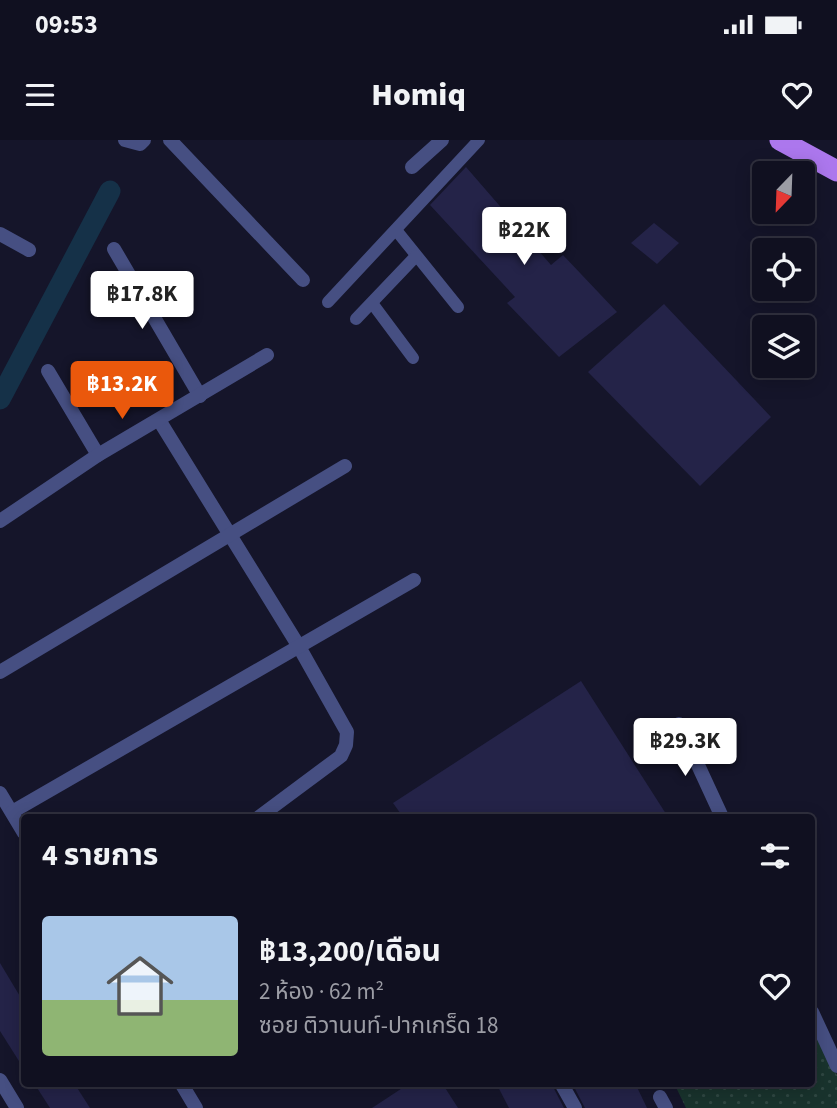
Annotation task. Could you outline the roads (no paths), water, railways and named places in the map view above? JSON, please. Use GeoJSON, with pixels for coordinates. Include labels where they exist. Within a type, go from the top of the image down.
{"type":"FeatureCollection","features":[{"type":"Feature","properties":{"kind":"main road"},"geometry":{"type":"LineString","coordinates":[[780,140],[837,171]]}},
{"type":"Feature","properties":{"kind":"street"},"geometry":{"type":"LineString","coordinates":[[125,140],[140,145],[144,140]]}},
{"type":"Feature","properties":{"kind":"street"},"geometry":{"type":"LineString","coordinates":[[170,140],[303,280]]}},
{"type":"Feature","properties":{"kind":"street"},"geometry":{"type":"LineString","coordinates":[[412,167],[442,140]]}},
{"type":"Feature","properties":{"kind":"street"},"geometry":{"type":"LineString","coordinates":[[0,234],[29,250]]}},
{"type":"Feature","properties":{"kind":"street"},"geometry":{"type":"LineString","coordinates":[[114,249],[200,396]]}},
{"type":"Feature","properties":{"kind":"street"},"geometry":{"type":"LineString","coordinates":[[0,521],[97,455],[267,355]]}},
{"type":"Feature","properties":{"kind":"street"},"geometry":{"type":"LineString","coordinates":[[48,371],[97,455]]}},
{"type":"Feature","properties":{"kind":"street"},"geometry":{"type":"LineString","coordinates":[[159,420],[298,645],[347,732],[346,745],[341,756],[263,814]]}},
{"type":"Feature","properties":{"kind":"street"},"geometry":{"type":"LineString","coordinates":[[0,672],[345,466]]}},
{"type":"Feature","properties":{"kind":"street"},"geometry":{"type":"LineString","coordinates":[[12,812],[414,580]]}},
{"type":"Feature","properties":{"kind":"street"},"geometry":{"type":"LineString","coordinates":[[679,724],[721,814]]}},
{"type":"Feature","properties":{"kind":"street"},"geometry":{"type":"LineString","coordinates":[[0,793],[21,828]]}},
{"type":"Feature","properties":{"kind":"street"},"geometry":{"type":"LineString","coordinates":[[815,1018],[837,1066]]}},
{"type":"Feature","properties":{"kind":"street"},"geometry":{"type":"LineString","coordinates":[[0,1080],[17,1108]]}},
{"type":"Feature","properties":{"kind":"street"},"geometry":{"type":"LineString","coordinates":[[183,1087],[196,1108]]}},
{"type":"Feature","properties":{"kind":"street"},"geometry":{"type":"LineString","coordinates":[[563,1087],[575,1108]]}},
{"type":"Feature","properties":{"kind":"lane"},"geometry":{"type":"LineString","coordinates":[[328,302],[479,140]]}},
{"type":"Feature","properties":{"kind":"lane"},"geometry":{"type":"LineString","coordinates":[[396,230],[458,307]]}},
{"type":"Feature","properties":{"kind":"lane"},"geometry":{"type":"LineString","coordinates":[[356,319],[416,256]]}},
{"type":"Feature","properties":{"kind":"lane"},"geometry":{"type":"LineString","coordinates":[[372,303],[413,358]]}},
{"type":"Feature","properties":{"kind":"waterway"},"geometry":{"type":"LineString","coordinates":[[0,399],[110,191]]}}]}
